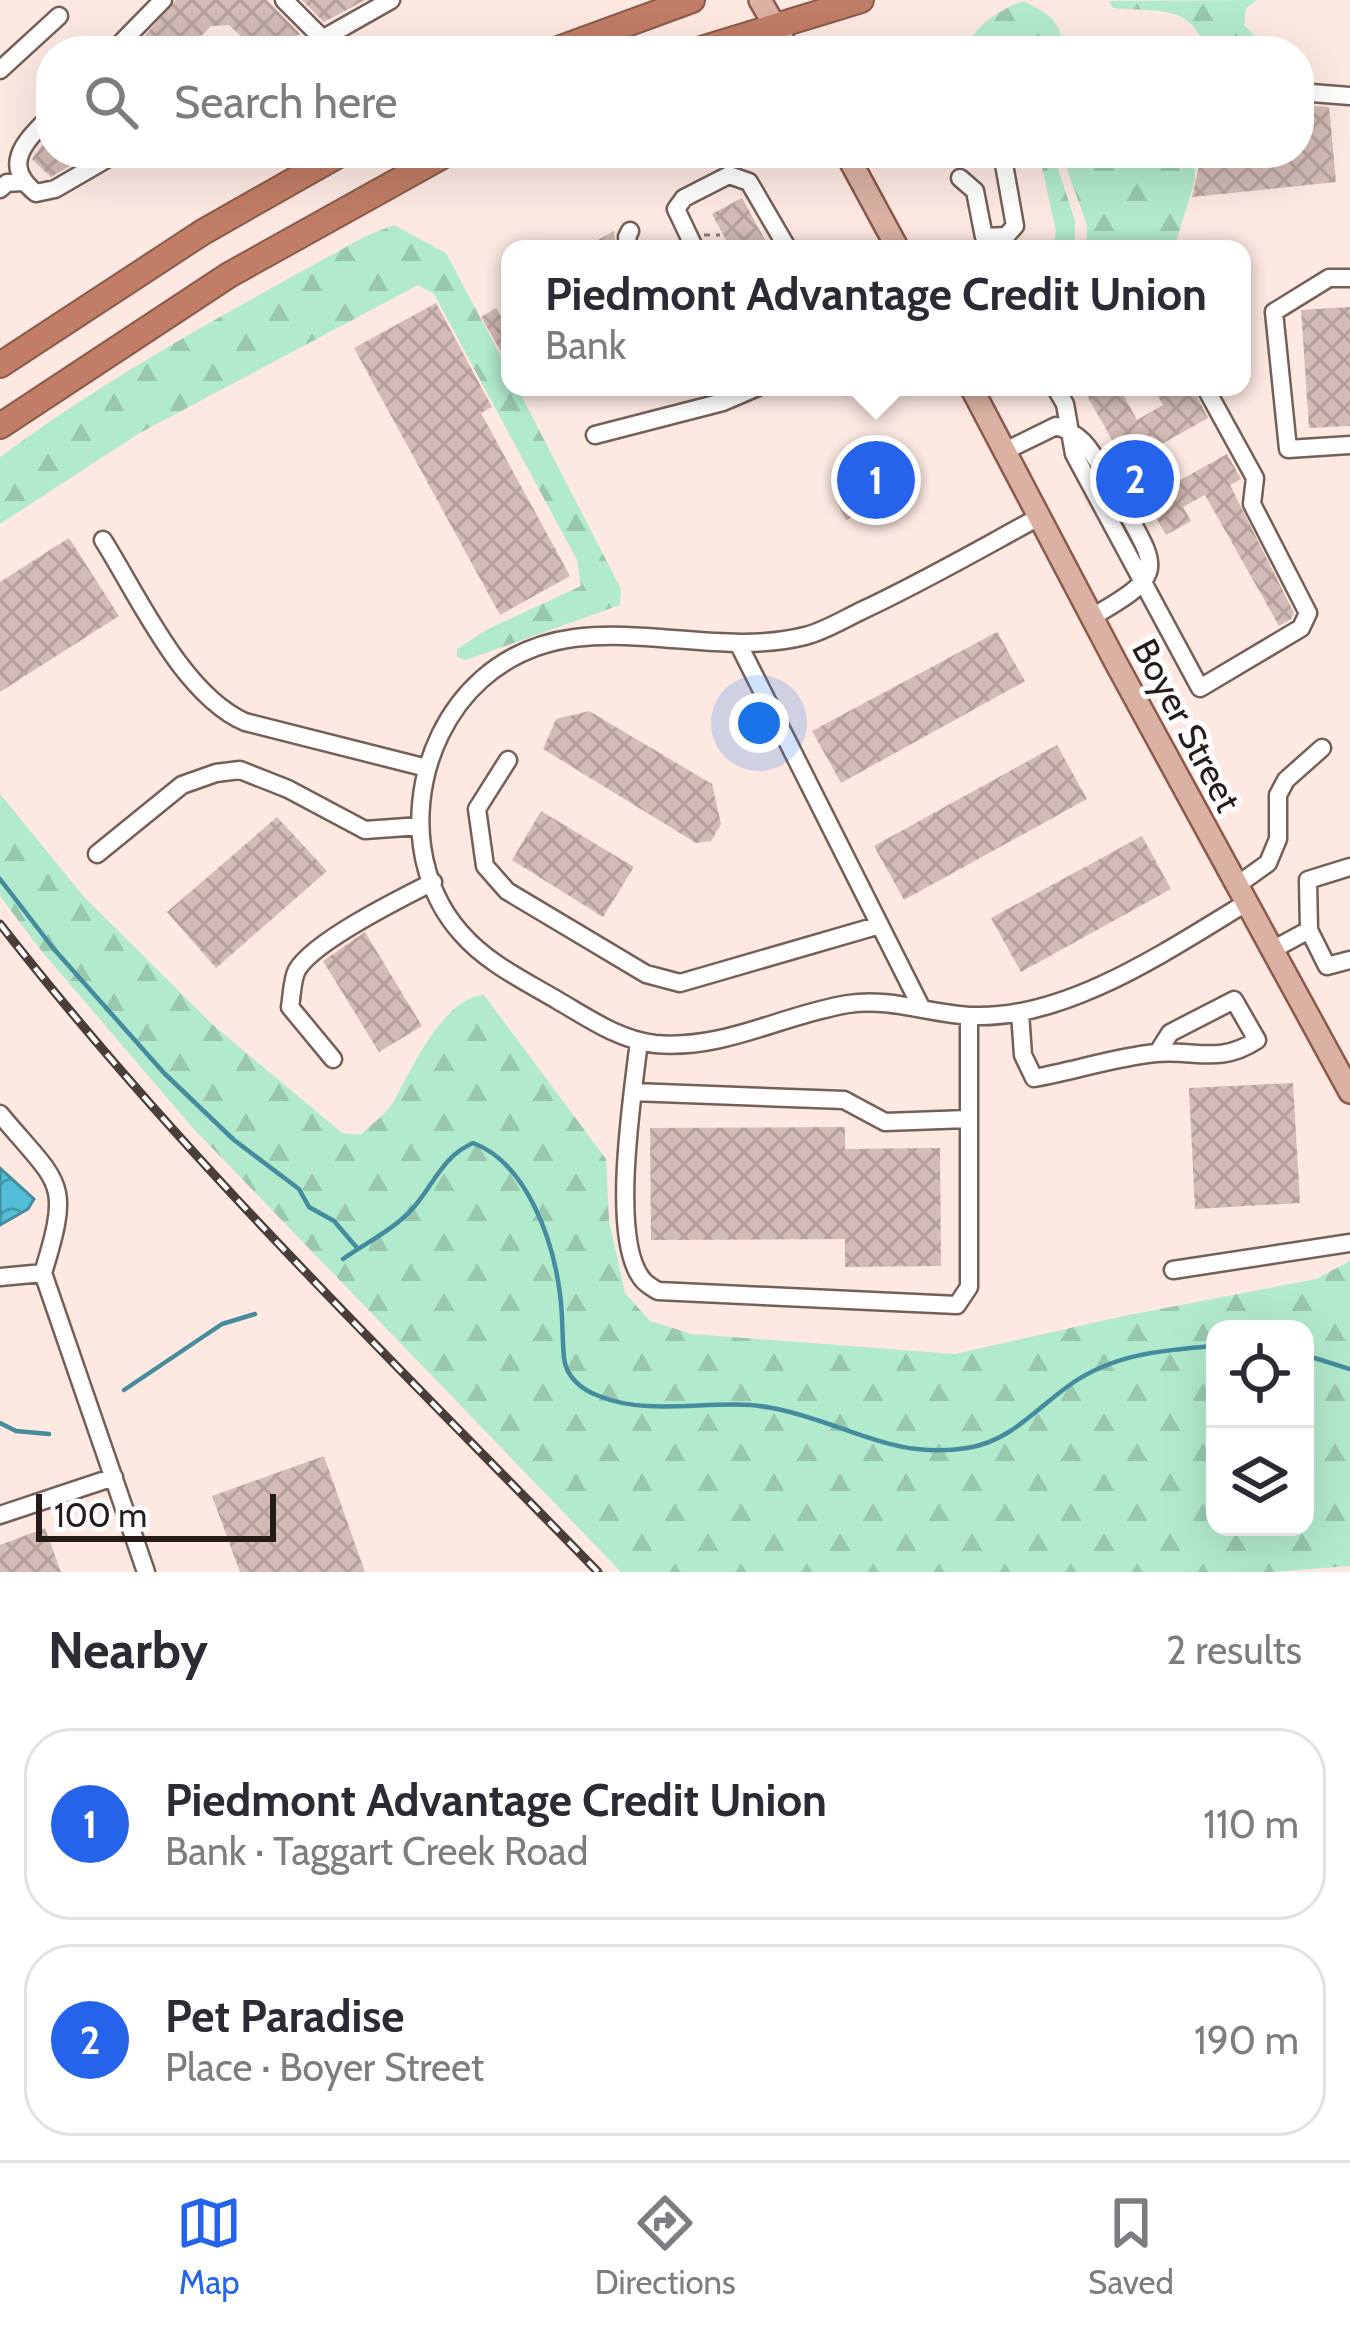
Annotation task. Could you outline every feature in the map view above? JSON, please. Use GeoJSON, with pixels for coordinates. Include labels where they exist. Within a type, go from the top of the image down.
{"type":"FeatureCollection","features":[{"type":"Feature","properties":{"kind":"highway"},"geometry":{"type":"LineString","coordinates":[[595,36],[692,0]]}},
{"type":"Feature","properties":{"kind":"highway"},"geometry":{"type":"LineString","coordinates":[[743,36],[860,0]]}},
{"type":"Feature","properties":{"kind":"highway"},"geometry":{"type":"LineString","coordinates":[[0,365],[184,244],[316,168]]}},
{"type":"Feature","properties":{"kind":"highway"},"geometry":{"type":"LineString","coordinates":[[0,426],[229,275],[421,168]]}},
{"type":"Feature","properties":{"kind":"main road"},"geometry":{"type":"LineString","coordinates":[[760,0],[781,36]]}},
{"type":"Feature","properties":{"kind":"main road"},"geometry":{"type":"LineString","coordinates":[[854,168],[893,240]]}},
{"type":"Feature","properties":{"kind":"main road","name":"Boyer Street"},"geometry":{"type":"LineString","coordinates":[[976,396],[1350,1092]]}},
{"type":"Feature","properties":{"kind":"street"},"geometry":{"type":"LineString","coordinates":[[128,36],[163,0]]}},
{"type":"Feature","properties":{"kind":"street"},"geometry":{"type":"LineString","coordinates":[[284,0],[320,36]]}},
{"type":"Feature","properties":{"kind":"street"},"geometry":{"type":"LineString","coordinates":[[328,36],[391,0]]}},
{"type":"Feature","properties":{"kind":"street"},"geometry":{"type":"LineString","coordinates":[[37,36],[59,16]]}},
{"type":"Feature","properties":{"kind":"street"},"geometry":{"type":"LineString","coordinates":[[0,70],[36,37]]}},
{"type":"Feature","properties":{"kind":"street"},"geometry":{"type":"LineString","coordinates":[[1314,93],[1350,96]]}},
{"type":"Feature","properties":{"kind":"street"},"geometry":{"type":"LineString","coordinates":[[36,130],[19,148],[14,163],[21,182],[36,193],[55,189],[91,168]]}},
{"type":"Feature","properties":{"kind":"street"},"geometry":{"type":"LineString","coordinates":[[960,178],[975,191],[984,237],[1006,236],[1015,226],[1005,168]]}},
{"type":"Feature","properties":{"kind":"street"},"geometry":{"type":"LineString","coordinates":[[690,240],[676,209],[684,198],[729,175],[740,176],[757,192],[783,240]]}},
{"type":"Feature","properties":{"kind":"street"},"geometry":{"type":"LineString","coordinates":[[0,189],[21,182]]}},
{"type":"Feature","properties":{"kind":"street"},"geometry":{"type":"LineString","coordinates":[[681,223],[687,206],[734,185],[742,189],[770,240]]}},
{"type":"Feature","properties":{"kind":"street"},"geometry":{"type":"LineString","coordinates":[[1350,278],[1329,278],[1274,312],[1288,449],[1350,445]]}},
{"type":"Feature","properties":{"kind":"street"},"geometry":{"type":"LineString","coordinates":[[595,435],[737,396]]}},
{"type":"Feature","properties":{"kind":"street"},"geometry":{"type":"LineString","coordinates":[[1058,396],[1075,454],[1200,688],[1301,628],[1308,613],[1252,504],[1255,478],[1210,396]]}},
{"type":"Feature","properties":{"kind":"street"},"geometry":{"type":"LineString","coordinates":[[1005,451],[1056,426],[1072,431],[1102,469]]}},
{"type":"Feature","properties":{"kind":"street"},"geometry":{"type":"LineString","coordinates":[[1092,617],[1143,586],[1149,573],[1149,556],[1117,495]]}},
{"type":"Feature","properties":{"kind":"street"},"geometry":{"type":"LineString","coordinates":[[1039,517],[906,591],[808,635],[739,645],[584,635],[530,649],[482,679],[444,726],[427,769],[420,826],[433,882],[458,930],[498,966],[623,1037],[639,1041],[686,1046],[715,1042],[851,1003],[921,1007],[969,1016],[1043,1010],[1126,972],[1241,894],[1268,863],[1278,838],[1279,794],[1286,780],[1322,748]]}},
{"type":"Feature","properties":{"kind":"street"},"geometry":{"type":"LineString","coordinates":[[103,540],[171,651],[208,700],[225,713],[427,769]]}},
{"type":"Feature","properties":{"kind":"street"},"geometry":{"type":"LineString","coordinates":[[739,645],[921,1007]]}},
{"type":"Feature","properties":{"kind":"street"},"geometry":{"type":"LineString","coordinates":[[508,760],[478,808],[485,866],[507,891],[646,974],[680,983],[880,925]]}},
{"type":"Feature","properties":{"kind":"street"},"geometry":{"type":"LineString","coordinates":[[97,854],[182,785],[240,770],[365,830],[420,826]]}},
{"type":"Feature","properties":{"kind":"street"},"geometry":{"type":"LineString","coordinates":[[1350,867],[1308,880],[1309,930],[1328,966],[1350,960]]}},
{"type":"Feature","properties":{"kind":"street"},"geometry":{"type":"LineString","coordinates":[[333,1059],[290,1007],[296,971],[316,951],[433,882]]}},
{"type":"Feature","properties":{"kind":"street"},"geometry":{"type":"LineString","coordinates":[[1271,950],[1309,930]]}},
{"type":"Feature","properties":{"kind":"street"},"geometry":{"type":"LineString","coordinates":[[1020,1012],[1023,1055],[1034,1078],[1158,1052],[1199,1057],[1244,1048],[1257,1040],[1234,1000],[1170,1033],[1158,1052]]}},
{"type":"Feature","properties":{"kind":"street"},"geometry":{"type":"LineString","coordinates":[[639,1041],[626,1233],[641,1279],[658,1292],[957,1306],[969,1287],[969,1016]]}},
{"type":"Feature","properties":{"kind":"street"},"geometry":{"type":"LineString","coordinates":[[633,1092],[844,1100],[885,1122],[968,1119]]}},
{"type":"Feature","properties":{"kind":"street"},"geometry":{"type":"LineString","coordinates":[[0,1114],[58,1187],[59,1222],[43,1273],[146,1572]]}},
{"type":"Feature","properties":{"kind":"street"},"geometry":{"type":"LineString","coordinates":[[1173,1270],[1350,1243]]}},
{"type":"Feature","properties":{"kind":"street"},"geometry":{"type":"LineString","coordinates":[[0,1277],[43,1273]]}},
{"type":"Feature","properties":{"kind":"street"},"geometry":{"type":"LineString","coordinates":[[0,1515],[114,1478]]}},
{"type":"Feature","properties":{"kind":"green space"},"geometry":{"type":"Polygon","coordinates":[[[1257,0],[1246,8],[1244,25],[1254,36],[1200,36],[1181,17],[1113,8],[1109,1],[1257,0]]]}},
{"type":"Feature","properties":{"kind":"green space"},"geometry":{"type":"Polygon","coordinates":[[[1023,1],[1046,14],[1060,36],[973,36],[1005,9],[1023,1]]]}},
{"type":"Feature","properties":{"kind":"green space"},"geometry":{"type":"Polygon","coordinates":[[[1042,168],[1058,168],[1075,221],[1075,240],[1054,240],[1042,168]]]}},
{"type":"Feature","properties":{"kind":"green space"},"geometry":{"type":"Polygon","coordinates":[[[1066,168],[1195,168],[1177,240],[1086,240],[1087,225],[1066,168]]]}},
{"type":"Feature","properties":{"kind":"green space"},"geometry":{"type":"Polygon","coordinates":[[[394,225],[446,253],[501,357],[501,396],[522,396],[621,589],[620,605],[466,660],[457,657],[457,649],[488,629],[581,586],[577,560],[434,294],[418,285],[138,434],[0,524],[0,457],[179,340],[394,225]]]}},
{"type":"Feature","properties":{"kind":"green space"},"geometry":{"type":"Polygon","coordinates":[[[0,794],[85,898],[213,1025],[342,1133],[360,1135],[383,1115],[443,1021],[456,1007],[484,995],[606,1159],[609,1221],[625,1293],[650,1321],[692,1334],[955,1354],[1316,1279],[1350,1261],[1350,1566],[1274,1572],[621,1572],[192,1127],[0,896],[0,794]]]}},
{"type":"Feature","properties":{"kind":"water"},"geometry":{"type":"Polygon","coordinates":[[[0,1168],[34,1199],[28,1209],[0,1225],[0,1168]]]}},
{"type":"Feature","properties":{"kind":"building"},"geometry":{"type":"Polygon","coordinates":[[[176,0],[267,0],[300,34],[240,36],[229,25],[211,26],[201,36],[144,36],[176,0]]]}},
{"type":"Feature","properties":{"kind":"building"},"geometry":{"type":"Polygon","coordinates":[[[302,0],[365,0],[324,22],[302,0]]]}},
{"type":"Feature","properties":{"kind":"building"},"geometry":{"type":"Polygon","coordinates":[[[1314,106],[1329,107],[1336,182],[1192,197],[1199,168],[1314,168],[1314,106]]]}},
{"type":"Feature","properties":{"kind":"building"},"geometry":{"type":"Polygon","coordinates":[[[42,168],[66,168],[51,177],[42,168]]]}},
{"type":"Feature","properties":{"kind":"building"},"geometry":{"type":"Polygon","coordinates":[[[742,198],[765,240],[726,240],[712,214],[742,198]]]}},
{"type":"Feature","properties":{"kind":"building"},"geometry":{"type":"Polygon","coordinates":[[[436,303],[492,407],[481,413],[570,576],[500,615],[354,348],[436,303]]]}},
{"type":"Feature","properties":{"kind":"building"},"geometry":{"type":"Polygon","coordinates":[[[1350,307],[1350,426],[1309,428],[1301,310],[1350,307]]]}},
{"type":"Feature","properties":{"kind":"building"},"geometry":{"type":"Polygon","coordinates":[[[496,308],[501,316],[501,351],[481,317],[496,308]]]}},
{"type":"Feature","properties":{"kind":"building"},"geometry":{"type":"Polygon","coordinates":[[[1087,396],[1124,396],[1137,420],[1163,405],[1158,396],[1197,396],[1208,418],[1153,449],[1173,484],[1227,454],[1241,479],[1230,485],[1294,613],[1291,619],[1279,626],[1205,495],[1183,507],[1191,521],[1166,535],[1137,484],[1128,489],[1116,482],[1107,488],[1103,482],[1114,474],[1113,462],[1122,457],[1087,396]]]}},
{"type":"Feature","properties":{"kind":"building"},"geometry":{"type":"Polygon","coordinates":[[[880,444],[907,491],[846,520],[836,501],[850,493],[845,484],[859,476],[850,461],[880,444]]]}},
{"type":"Feature","properties":{"kind":"building"},"geometry":{"type":"Polygon","coordinates":[[[69,538],[119,616],[0,692],[0,582],[69,538]]]}},
{"type":"Feature","properties":{"kind":"building"},"geometry":{"type":"Polygon","coordinates":[[[997,632],[1025,681],[841,783],[812,731],[997,632]]]}},
{"type":"Feature","properties":{"kind":"building"},"geometry":{"type":"Polygon","coordinates":[[[589,711],[712,784],[721,824],[711,841],[696,843],[543,749],[556,719],[589,711]]]}},
{"type":"Feature","properties":{"kind":"building"},"geometry":{"type":"Polygon","coordinates":[[[1057,745],[1087,799],[904,900],[874,846],[1057,745]]]}},
{"type":"Feature","properties":{"kind":"building"},"geometry":{"type":"Polygon","coordinates":[[[541,811],[634,867],[603,917],[512,860],[541,811]]]}},
{"type":"Feature","properties":{"kind":"building"},"geometry":{"type":"Polygon","coordinates":[[[277,817],[327,871],[216,968],[167,912],[277,817]]]}},
{"type":"Feature","properties":{"kind":"building"},"geometry":{"type":"Polygon","coordinates":[[[1142,836],[1171,889],[1021,972],[991,918],[1142,836]]]}},
{"type":"Feature","properties":{"kind":"building"},"geometry":{"type":"Polygon","coordinates":[[[365,932],[422,1026],[379,1052],[323,961],[365,932]]]}},
{"type":"Feature","properties":{"kind":"building"},"geometry":{"type":"Polygon","coordinates":[[[1293,1083],[1300,1203],[1195,1209],[1189,1088],[1293,1083]]]}},
{"type":"Feature","properties":{"kind":"building"},"geometry":{"type":"Polygon","coordinates":[[[845,1127],[845,1149],[940,1148],[941,1266],[845,1267],[845,1239],[651,1240],[650,1128],[845,1127]]]}},
{"type":"Feature","properties":{"kind":"building"},"geometry":{"type":"Polygon","coordinates":[[[324,1456],[365,1572],[240,1572],[212,1496],[324,1456]]]}},
{"type":"Feature","properties":{"kind":"building"},"geometry":{"type":"Polygon","coordinates":[[[45,1528],[61,1572],[0,1572],[0,1545],[45,1528]]]}},
{"type":"Feature","properties":{"kind":"waterway"},"geometry":{"type":"LineString","coordinates":[[0,879],[53,948],[164,1073],[234,1140],[299,1189],[309,1207],[334,1221],[358,1249]]}},
{"type":"Feature","properties":{"kind":"waterway"},"geometry":{"type":"LineString","coordinates":[[343,1259],[406,1215],[446,1163],[473,1143],[508,1167],[544,1228],[561,1302],[565,1365],[581,1386],[599,1396],[641,1406],[772,1408],[914,1449],[982,1445],[1009,1432],[1101,1367],[1156,1352],[1206,1347]]}},
{"type":"Feature","properties":{"kind":"waterway"},"geometry":{"type":"LineString","coordinates":[[124,1390],[222,1324],[255,1314]]}},
{"type":"Feature","properties":{"kind":"waterway"},"geometry":{"type":"LineString","coordinates":[[1314,1358],[1350,1369]]}},
{"type":"Feature","properties":{"kind":"waterway"},"geometry":{"type":"LineString","coordinates":[[0,1423],[16,1431],[49,1434]]}},
{"type":"Feature","properties":{"kind":"railway"},"geometry":{"type":"LineString","coordinates":[[0,924],[215,1175],[598,1572]]}},
{"type":"Feature","properties":{"kind":"place","name":"Pet Paradise"},"geometry":{"type":"Point","coordinates":[1135,479]}},
{"type":"Feature","properties":{"kind":"place","name":"Piedmont Advantage Credit Union"},"geometry":{"type":"Point","coordinates":[876,480]}}]}
